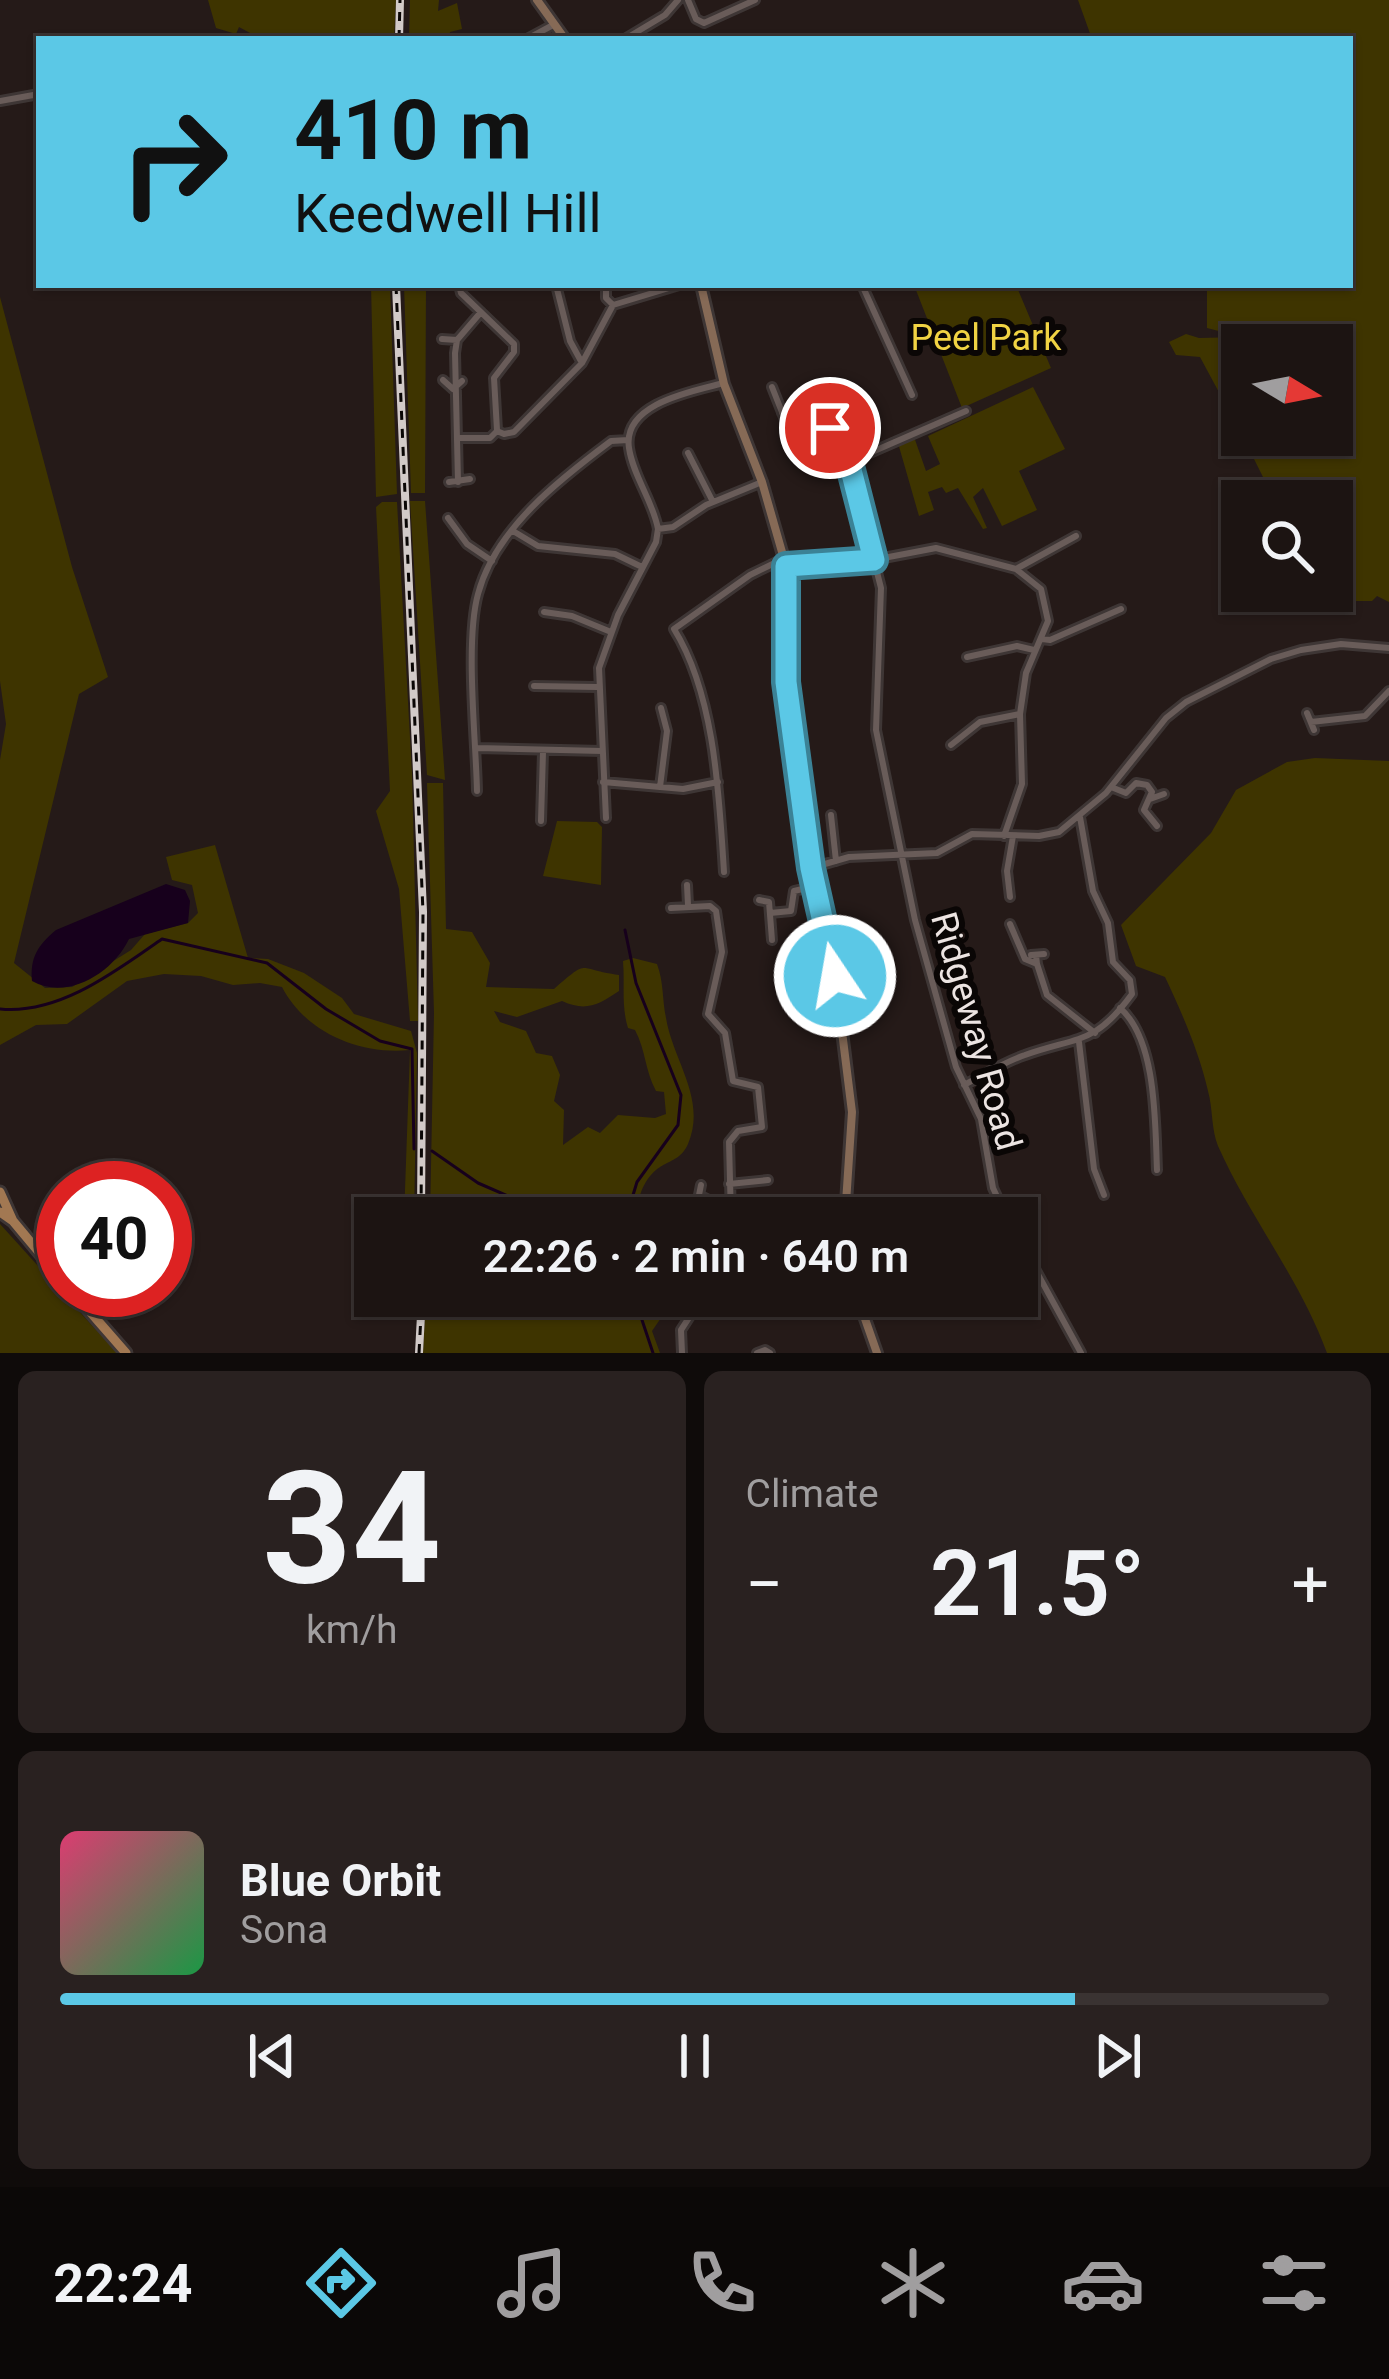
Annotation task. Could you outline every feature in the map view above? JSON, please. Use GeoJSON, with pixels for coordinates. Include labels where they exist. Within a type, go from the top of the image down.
{"type":"FeatureCollection","features":[{"type":"Feature","properties":{"kind":"main road"},"geometry":{"type":"LineString","coordinates":[[0,1192],[13,1221]]}},
{"type":"Feature","properties":{"kind":"main road"},"geometry":{"type":"LineString","coordinates":[[0,1211],[36,1249]]}},
{"type":"Feature","properties":{"kind":"main road"},"geometry":{"type":"LineString","coordinates":[[95,1317],[126,1353]]}},
{"type":"Feature","properties":{"kind":"street"},"geometry":{"type":"LineString","coordinates":[[537,0],[562,36]]}},
{"type":"Feature","properties":{"kind":"street"},"geometry":{"type":"LineString","coordinates":[[630,36],[665,15],[678,0]]}},
{"type":"Feature","properties":{"kind":"street"},"geometry":{"type":"LineString","coordinates":[[688,0],[702,23],[755,0]]}},
{"type":"Feature","properties":{"kind":"street"},"geometry":{"type":"LineString","coordinates":[[723,0],[728,9]]}},
{"type":"Feature","properties":{"kind":"street"},"geometry":{"type":"LineString","coordinates":[[533,36],[553,25]]}},
{"type":"Feature","properties":{"kind":"street"},"geometry":{"type":"LineString","coordinates":[[0,101],[36,95]]}},
{"type":"Feature","properties":{"kind":"street"},"geometry":{"type":"LineString","coordinates":[[458,438],[490,438],[497,431],[494,378],[514,352],[514,344],[460,288]]}},
{"type":"Feature","properties":{"kind":"street"},"geometry":{"type":"LineString","coordinates":[[557,288],[570,341],[582,363]]}},
{"type":"Feature","properties":{"kind":"street"},"geometry":{"type":"LineString","coordinates":[[606,288],[606,298],[613,305]]}},
{"type":"Feature","properties":{"kind":"street"},"geometry":{"type":"LineString","coordinates":[[497,431],[514,432],[582,363],[613,305],[670,288]]}},
{"type":"Feature","properties":{"kind":"street"},"geometry":{"type":"LineString","coordinates":[[702,288],[724,383],[786,562],[786,682],[852,1112],[846,1197]]}},
{"type":"Feature","properties":{"kind":"street"},"geometry":{"type":"LineString","coordinates":[[863,288],[912,395]]}},
{"type":"Feature","properties":{"kind":"street"},"geometry":{"type":"LineString","coordinates":[[470,479],[453,482],[458,438],[454,352],[457,340],[481,312]]}},
{"type":"Feature","properties":{"kind":"street"},"geometry":{"type":"LineString","coordinates":[[442,339],[457,340]]}},
{"type":"Feature","properties":{"kind":"street"},"geometry":{"type":"LineString","coordinates":[[442,380],[453,389]]}},
{"type":"Feature","properties":{"kind":"street"},"geometry":{"type":"LineString","coordinates":[[606,818],[599,668],[658,529],[628,440],[635,422],[655,406],[724,383]]}},
{"type":"Feature","properties":{"kind":"street"},"geometry":{"type":"LineString","coordinates":[[772,387],[793,440]]}},
{"type":"Feature","properties":{"kind":"street","name":"Ridgeway Road"},"geometry":{"type":"LineString","coordinates":[[782,413],[812,402],[837,413],[830,428],[849,462],[881,601],[876,730],[915,920],[964,1085],[981,1119],[997,1197]]}},
{"type":"Feature","properties":{"kind":"street"},"geometry":{"type":"LineString","coordinates":[[849,462],[966,411]]}},
{"type":"Feature","properties":{"kind":"street"},"geometry":{"type":"LineString","coordinates":[[478,791],[477,596],[492,561],[529,511],[600,450],[616,440],[628,440]]}},
{"type":"Feature","properties":{"kind":"street"},"geometry":{"type":"LineString","coordinates":[[688,453],[712,502]]}},
{"type":"Feature","properties":{"kind":"street"},"geometry":{"type":"LineString","coordinates":[[658,529],[673,527],[712,502],[762,482]]}},
{"type":"Feature","properties":{"kind":"street"},"geometry":{"type":"LineString","coordinates":[[448,518],[467,544],[492,561]]}},
{"type":"Feature","properties":{"kind":"street"},"geometry":{"type":"LineString","coordinates":[[513,531],[538,546],[615,554],[642,567]]}},
{"type":"Feature","properties":{"kind":"street"},"geometry":{"type":"LineString","coordinates":[[1016,568],[1076,536]]}},
{"type":"Feature","properties":{"kind":"street"},"geometry":{"type":"LineString","coordinates":[[724,872],[718,782],[693,659],[674,629],[750,574],[786,562],[874,560],[936,548],[1016,568],[1033,579],[1046,599],[1048,621],[1026,674],[1020,714],[1022,784],[1008,836],[1010,897]]}},
{"type":"Feature","properties":{"kind":"street"},"geometry":{"type":"LineString","coordinates":[[1042,639],[1050,640],[1121,609]]}},
{"type":"Feature","properties":{"kind":"street"},"geometry":{"type":"LineString","coordinates":[[544,612],[572,616],[611,632]]}},
{"type":"Feature","properties":{"kind":"street"},"geometry":{"type":"LineString","coordinates":[[811,868],[867,856],[938,853],[972,834],[1050,835],[1080,816],[1111,787],[1172,712],[1271,659],[1331,644],[1389,648]]}},
{"type":"Feature","properties":{"kind":"street"},"geometry":{"type":"LineString","coordinates":[[967,657],[1017,646],[1035,650]]}},
{"type":"Feature","properties":{"kind":"street"},"geometry":{"type":"LineString","coordinates":[[534,686],[598,687]]}},
{"type":"Feature","properties":{"kind":"street"},"geometry":{"type":"LineString","coordinates":[[1311,722],[1365,716],[1389,691]]}},
{"type":"Feature","properties":{"kind":"street"},"geometry":{"type":"LineString","coordinates":[[659,788],[667,731],[661,708]]}},
{"type":"Feature","properties":{"kind":"street"},"geometry":{"type":"LineString","coordinates":[[957,743],[988,719],[1020,714]]}},
{"type":"Feature","properties":{"kind":"street"},"geometry":{"type":"LineString","coordinates":[[477,748],[602,752]]}},
{"type":"Feature","properties":{"kind":"street"},"geometry":{"type":"LineString","coordinates":[[541,820],[543,751]]}},
{"type":"Feature","properties":{"kind":"street"},"geometry":{"type":"LineString","coordinates":[[603,782],[694,788],[718,782]]}},
{"type":"Feature","properties":{"kind":"street"},"geometry":{"type":"LineString","coordinates":[[1111,787],[1126,793],[1144,783],[1151,789],[1144,810],[1154,815],[1157,826]]}},
{"type":"Feature","properties":{"kind":"street"},"geometry":{"type":"LineString","coordinates":[[1150,799],[1164,794]]}},
{"type":"Feature","properties":{"kind":"street"},"geometry":{"type":"LineString","coordinates":[[831,815],[836,861]]}},
{"type":"Feature","properties":{"kind":"street"},"geometry":{"type":"LineString","coordinates":[[964,1085],[1021,1056],[1079,1042],[1095,1033],[1132,994],[1132,985],[1113,962],[1106,918],[1095,899],[1080,816]]}},
{"type":"Feature","properties":{"kind":"street"},"geometry":{"type":"LineString","coordinates":[[687,885],[688,906]]}},
{"type":"Feature","properties":{"kind":"street"},"geometry":{"type":"LineString","coordinates":[[770,913],[791,911],[794,891],[815,886]]}},
{"type":"Feature","properties":{"kind":"street"},"geometry":{"type":"LineString","coordinates":[[759,900],[768,900],[772,940]]}},
{"type":"Feature","properties":{"kind":"street"},"geometry":{"type":"LineString","coordinates":[[671,908],[714,907],[722,945],[708,1014],[727,1038],[733,1081],[758,1088],[763,1124],[733,1136],[729,1197]]}},
{"type":"Feature","properties":{"kind":"street"},"geometry":{"type":"LineString","coordinates":[[1010,924],[1009,935],[1025,959],[1037,957],[1048,995],[1095,1033]]}},
{"type":"Feature","properties":{"kind":"street"},"geometry":{"type":"LineString","coordinates":[[1120,1008],[1139,1034],[1154,1097],[1157,1170]]}},
{"type":"Feature","properties":{"kind":"street"},"geometry":{"type":"LineString","coordinates":[[1079,1042],[1094,1169],[1104,1195]]}},
{"type":"Feature","properties":{"kind":"street"},"geometry":{"type":"LineString","coordinates":[[729,1184],[768,1180]]}},
{"type":"Feature","properties":{"kind":"street"},"geometry":{"type":"LineString","coordinates":[[699,1195],[701,1185]]}},
{"type":"Feature","properties":{"kind":"street"},"geometry":{"type":"LineString","coordinates":[[699,1195],[703,1197]]}},
{"type":"Feature","properties":{"kind":"street"},"geometry":{"type":"LineString","coordinates":[[695,1197],[699,1195]]}},
{"type":"Feature","properties":{"kind":"street"},"geometry":{"type":"LineString","coordinates":[[1038,1274],[1081,1353]]}},
{"type":"Feature","properties":{"kind":"street"},"geometry":{"type":"LineString","coordinates":[[682,1353],[681,1330],[690,1317]]}},
{"type":"Feature","properties":{"kind":"street"},"geometry":{"type":"LineString","coordinates":[[865,1317],[878,1353]]}},
{"type":"Feature","properties":{"kind":"street"},"geometry":{"type":"LineString","coordinates":[[757,1353],[770,1353]]}},
{"type":"Feature","properties":{"kind":"green space"},"geometry":{"type":"Polygon","coordinates":[[[208,0],[396,0],[394,36],[256,36],[239,27],[236,34],[216,28],[208,0]]]}},
{"type":"Feature","properties":{"kind":"green space"},"geometry":{"type":"Polygon","coordinates":[[[410,0],[439,0],[438,11],[457,3],[462,29],[449,36],[409,36],[410,0]]]}},
{"type":"Feature","properties":{"kind":"green space"},"geometry":{"type":"Polygon","coordinates":[[[1078,0],[1389,0],[1389,602],[1377,596],[1372,601],[1353,601],[1353,480],[1264,480],[1252,456],[1353,456],[1353,324],[1221,324],[1221,332],[1207,328],[1207,288],[1353,288],[1353,36],[1091,36],[1078,0]]]}},
{"type":"Feature","properties":{"kind":"green space"},"geometry":{"type":"Polygon","coordinates":[[[371,288],[390,288],[397,494],[376,497],[371,288]]]}},
{"type":"Feature","properties":{"kind":"green space"},"geometry":{"type":"Polygon","coordinates":[[[404,288],[426,288],[425,493],[411,493],[404,288]]]}},
{"type":"Feature","properties":{"kind":"green space","name":"Peel Park"},"geometry":{"type":"Polygon","coordinates":[[[915,288],[1017,288],[1051,368],[962,408],[915,288]]]}},
{"type":"Feature","properties":{"kind":"green space"},"geometry":{"type":"Polygon","coordinates":[[[0,297],[72,567],[108,677],[79,694],[14,963],[45,988],[72,987],[131,950],[145,934],[188,923],[198,913],[192,885],[172,880],[166,857],[215,845],[248,958],[268,959],[304,973],[342,998],[354,1014],[411,1031],[417,1053],[414,1197],[405,1197],[410,1050],[372,1049],[336,1038],[305,1017],[282,987],[164,974],[127,981],[67,1024],[36,1025],[0,1045],[0,760],[6,724],[0,681],[0,297]]]}},
{"type":"Feature","properties":{"kind":"green space"},"geometry":{"type":"Polygon","coordinates":[[[1186,334],[1221,337],[1221,396],[1200,357],[1176,355],[1169,342],[1186,334]]]}},
{"type":"Feature","properties":{"kind":"green space"},"geometry":{"type":"Polygon","coordinates":[[[1033,387],[1065,449],[1019,471],[1037,510],[1002,526],[983,488],[973,497],[987,528],[983,529],[958,488],[946,493],[942,487],[928,492],[934,510],[919,516],[898,443],[913,434],[926,471],[940,464],[928,436],[1033,387]]]}},
{"type":"Feature","properties":{"kind":"green space"},"geometry":{"type":"Polygon","coordinates":[[[410,501],[425,501],[445,780],[427,775],[410,501]]]}},
{"type":"Feature","properties":{"kind":"green space"},"geometry":{"type":"Polygon","coordinates":[[[397,502],[412,774],[418,1021],[410,1021],[399,889],[376,811],[390,791],[376,507],[397,502]]]}},
{"type":"Feature","properties":{"kind":"green space"},"geometry":{"type":"Polygon","coordinates":[[[1315,758],[1389,761],[1389,1353],[1327,1353],[1218,1146],[1200,1062],[1165,977],[1136,966],[1121,925],[1211,833],[1236,790],[1287,762],[1315,758]]]}},
{"type":"Feature","properties":{"kind":"green space"},"geometry":{"type":"Polygon","coordinates":[[[427,783],[443,783],[446,929],[472,932],[490,963],[486,987],[554,989],[584,968],[619,975],[619,991],[592,1005],[562,1001],[517,1017],[494,1011],[500,1022],[526,1031],[536,1053],[552,1056],[560,1075],[554,1101],[564,1110],[563,1145],[588,1127],[600,1133],[618,1115],[655,1118],[666,1114],[664,1092],[656,1091],[639,1038],[628,1028],[623,961],[633,958],[657,964],[670,1034],[694,1111],[688,1144],[652,1174],[641,1197],[430,1197],[434,1013],[427,783]]]}},
{"type":"Feature","properties":{"kind":"green space"},"geometry":{"type":"Polygon","coordinates":[[[557,821],[597,822],[602,827],[601,885],[543,876],[557,821]]]}},
{"type":"Feature","properties":{"kind":"green space"},"geometry":{"type":"Polygon","coordinates":[[[0,1224],[36,1264],[36,1317],[84,1317],[117,1353],[0,1353],[0,1224]]]}},
{"type":"Feature","properties":{"kind":"green space"},"geometry":{"type":"Polygon","coordinates":[[[425,1317],[662,1317],[652,1331],[660,1353],[423,1353],[425,1317]]]}},
{"type":"Feature","properties":{"kind":"shaded area"},"geometry":{"type":"Polygon","coordinates":[[[166,884],[185,890],[190,901],[188,923],[129,939],[112,963],[88,980],[60,988],[32,981],[36,952],[56,930],[166,884]]]}},
{"type":"Feature","properties":{"kind":"waterway"},"geometry":{"type":"LineString","coordinates":[[625,930],[636,983],[681,1095],[678,1125],[637,1182],[632,1197]]}},
{"type":"Feature","properties":{"kind":"waterway"},"geometry":{"type":"LineString","coordinates":[[0,1009],[22,1009],[65,998],[162,939],[267,963],[326,1009],[380,1041],[412,1049],[414,1149]]}},
{"type":"Feature","properties":{"kind":"waterway"},"geometry":{"type":"LineString","coordinates":[[432,1151],[478,1183],[510,1197]]}},
{"type":"Feature","properties":{"kind":"waterway"},"geometry":{"type":"LineString","coordinates":[[642,1320],[653,1353]]}},
{"type":"Feature","properties":{"kind":"railway"},"geometry":{"type":"LineString","coordinates":[[399,36],[400,0]]}},
{"type":"Feature","properties":{"kind":"railway"},"geometry":{"type":"LineString","coordinates":[[396,288],[423,912],[421,1197]]}},
{"type":"Feature","properties":{"kind":"railway"},"geometry":{"type":"LineString","coordinates":[[419,1353],[421,1317]]}},
{"type":"Feature","properties":{"kind":"route"},"geometry":{"type":"LineString","coordinates":[[830,428],[849,462],[874,560],[786,566],[785,656],[805,833],[835,976]]}}]}
